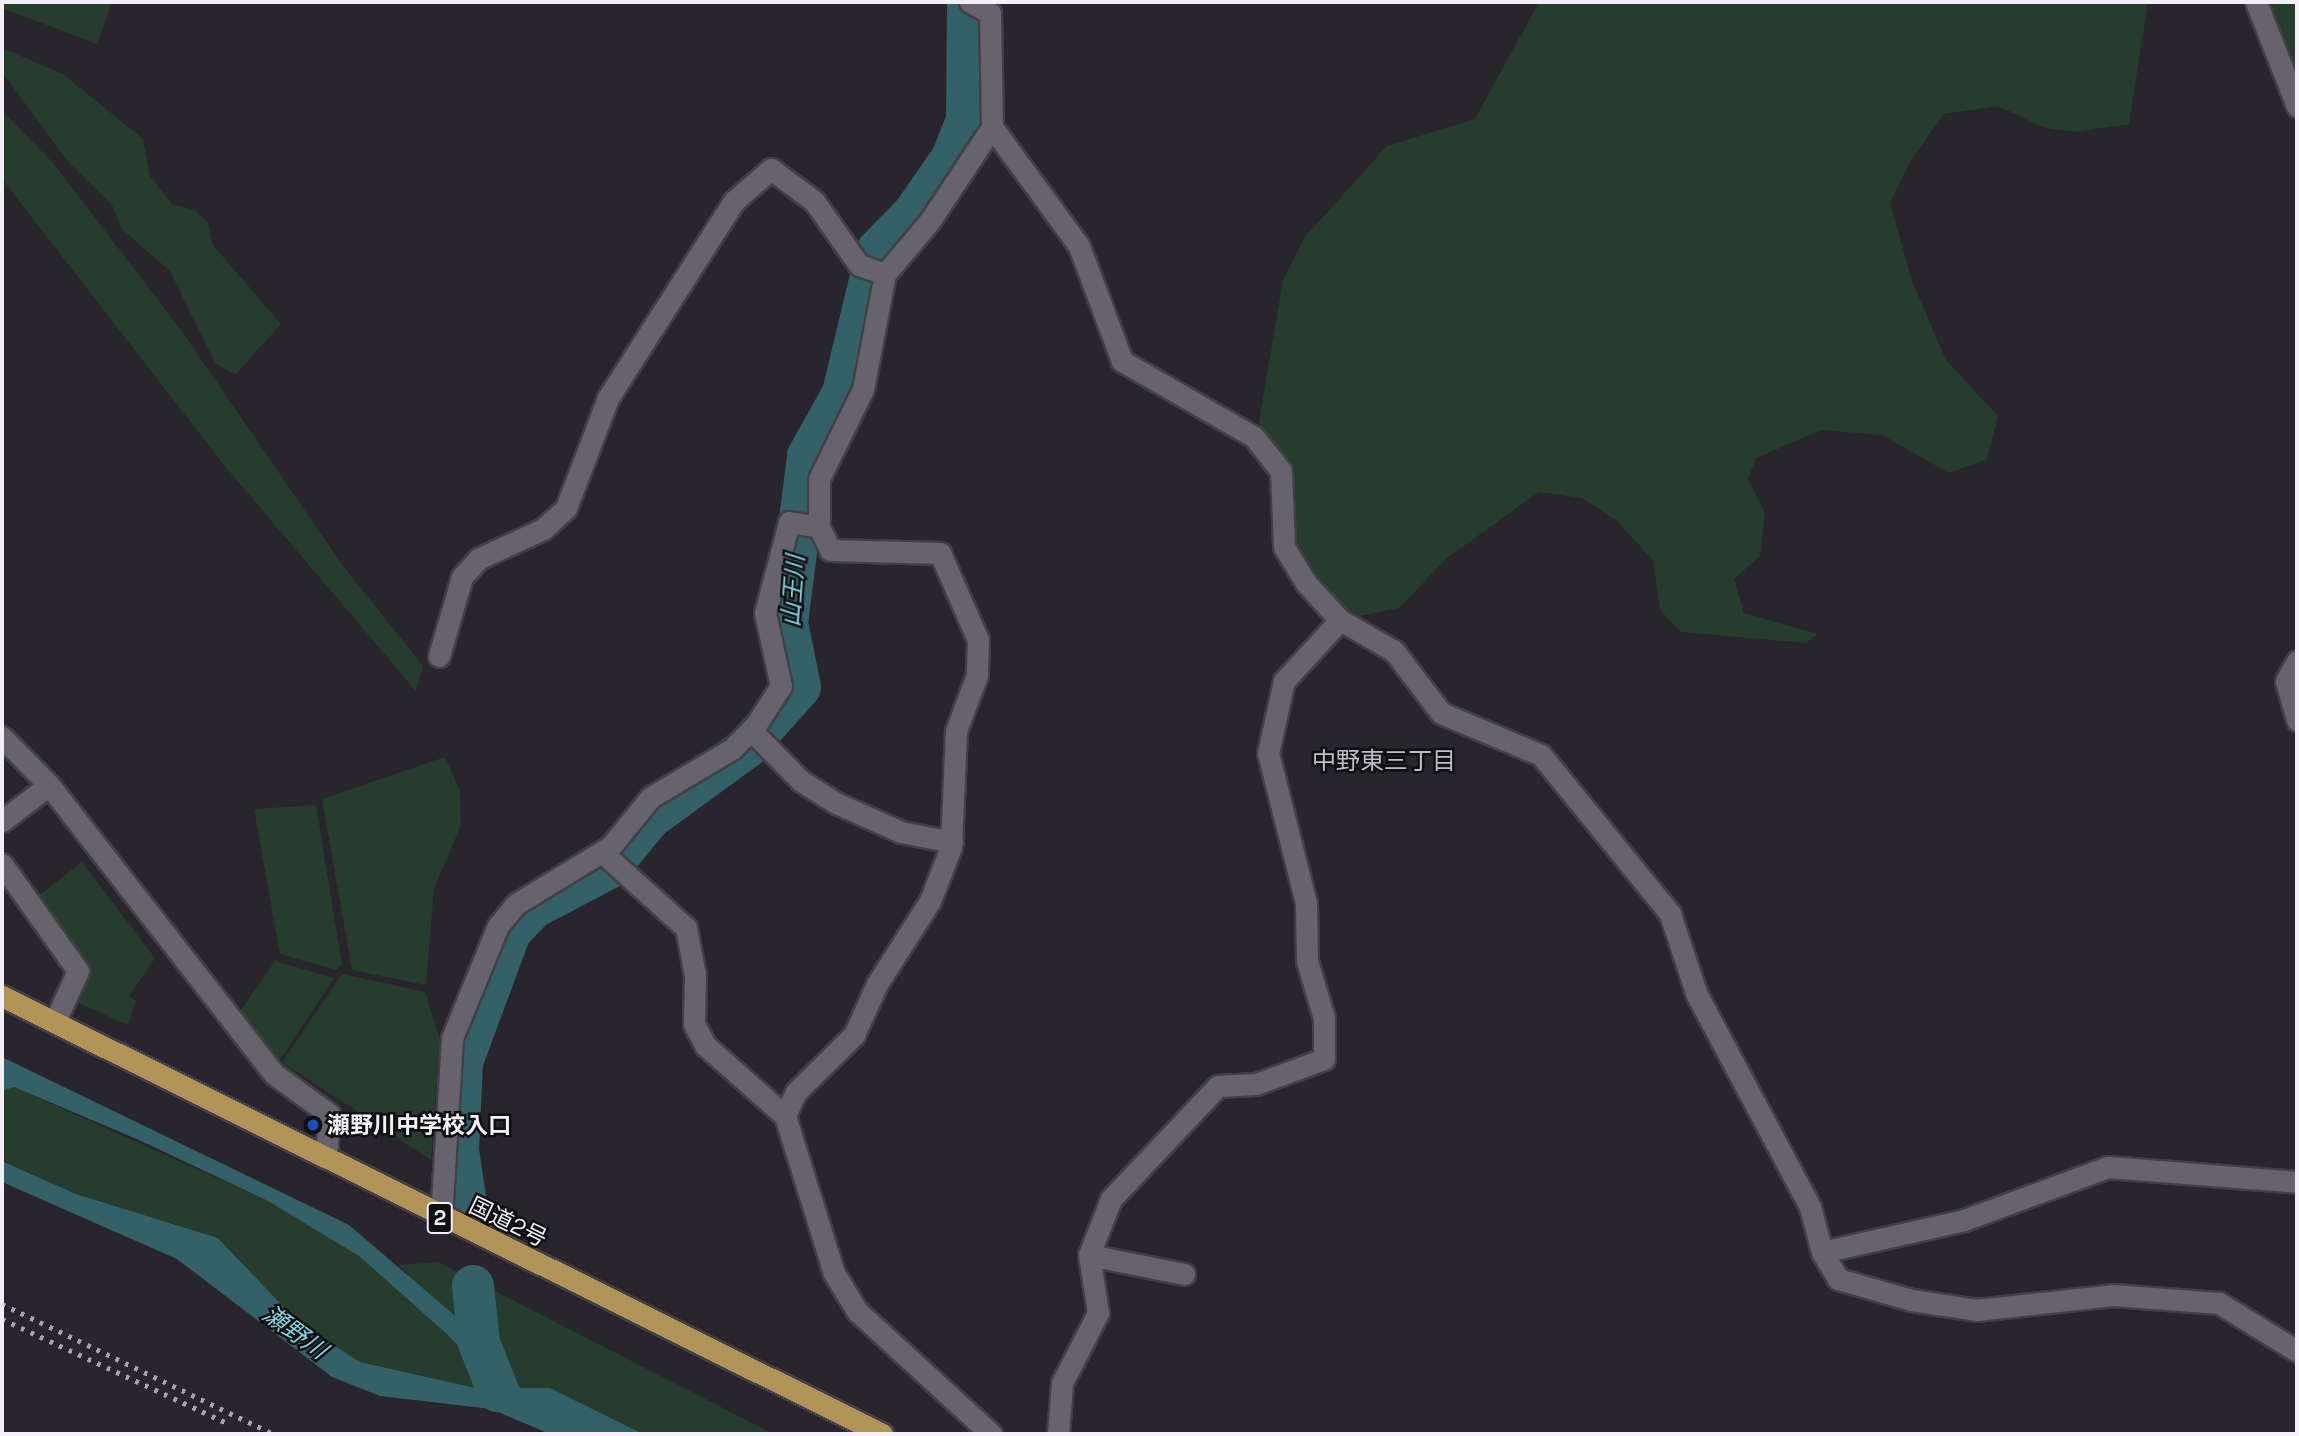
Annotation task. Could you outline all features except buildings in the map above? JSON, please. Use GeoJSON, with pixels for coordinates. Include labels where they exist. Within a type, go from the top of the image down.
{"type":"FeatureCollection","features":[{"type":"Feature","properties":{"kind":"highway","name":"国道2号"},"geometry":{"type":"LineString","coordinates":[[2,996],[326,1158],[441,1219],[882,1434]]}},
{"type":"Feature","properties":{"kind":"street"},"geometry":{"type":"LineString","coordinates":[[785,1116],[796,1091],[854,1035],[877,984],[929,901],[951,842],[956,731],[978,657],[960,589],[940,553],[830,550],[819,527],[819,478],[863,389],[884,274],[936,212],[992,127],[990,13],[970,2]]}},
{"type":"Feature","properties":{"kind":"street"},"geometry":{"type":"LineString","coordinates":[[2256,2],[2297,106]]}},
{"type":"Feature","properties":{"kind":"street"},"geometry":{"type":"LineString","coordinates":[[992,127],[1079,246],[1122,361],[1254,437],[1281,471],[1284,547],[1293,567],[1340,620],[1394,651],[1441,713],[1541,755],[1670,914],[1697,995],[1811,1207],[1822,1252],[1838,1279],[1911,1300],[1976,1310],[2113,1295],[2219,1303],[2297,1351]]}},
{"type":"Feature","properties":{"kind":"street"},"geometry":{"type":"LineString","coordinates":[[439,656],[462,577],[478,559],[543,529],[566,508],[608,398],[734,201],[771,169],[814,201],[859,265],[884,274]]}},
{"type":"Feature","properties":{"kind":"street"},"geometry":{"type":"LineString","coordinates":[[441,1219],[452,1038],[498,926],[516,904],[609,858],[651,797],[756,736],[781,686],[765,613],[791,523],[819,527]]}},
{"type":"Feature","properties":{"kind":"street"},"geometry":{"type":"LineString","coordinates":[[1058,1434],[1062,1383],[1098,1313],[1089,1255],[1111,1199],[1218,1086],[1256,1084],[1324,1059],[1324,1018],[1307,961],[1306,903],[1268,753],[1284,681],[1340,620]]}},
{"type":"Feature","properties":{"kind":"street"},"geometry":{"type":"LineString","coordinates":[[2297,661],[2286,681],[2297,720]]}},
{"type":"Feature","properties":{"kind":"street"},"geometry":{"type":"LineString","coordinates":[[756,736],[801,781],[836,803],[901,832],[951,842]]}},
{"type":"Feature","properties":{"kind":"street"},"geometry":{"type":"LineString","coordinates":[[2,737],[49,785],[274,1074],[329,1114],[326,1158]]}},
{"type":"Feature","properties":{"kind":"street"},"geometry":{"type":"LineString","coordinates":[[2,821],[49,785]]}},
{"type":"Feature","properties":{"kind":"street"},"geometry":{"type":"LineString","coordinates":[[609,858],[686,928],[695,975],[694,1024],[705,1045],[785,1116],[834,1273],[857,1311],[990,1434]]}},
{"type":"Feature","properties":{"kind":"street"},"geometry":{"type":"LineString","coordinates":[[2,864],[78,971],[55,1021]]}},
{"type":"Feature","properties":{"kind":"street"},"geometry":{"type":"LineString","coordinates":[[1822,1252],[1964,1220],[2108,1167],[2297,1182]]}},
{"type":"Feature","properties":{"kind":"street"},"geometry":{"type":"LineString","coordinates":[[1089,1255],[1184,1275]]}},
{"type":"Feature","properties":{"kind":"green space"},"geometry":{"type":"Polygon","coordinates":[[[2,2],[112,2],[97,44],[2,8],[2,2]]]}},
{"type":"Feature","properties":{"kind":"green space"},"geometry":{"type":"Polygon","coordinates":[[[1539,2],[2148,2],[2129,124],[2075,132],[2045,128],[1998,106],[1944,114],[1910,162],[1890,203],[1912,281],[1946,360],[1998,416],[1987,459],[1949,473],[1882,435],[1821,430],[1756,458],[1748,479],[1765,513],[1760,556],[1734,579],[1744,613],[1818,634],[1806,643],[1681,632],[1660,610],[1653,560],[1616,520],[1582,498],[1539,492],[1447,558],[1399,608],[1360,616],[1314,593],[1297,564],[1289,489],[1259,422],[1283,280],[1304,238],[1387,146],[1475,119],[1539,2]]]}},
{"type":"Feature","properties":{"kind":"green space"},"geometry":{"type":"Polygon","coordinates":[[[2245,2],[2297,2],[2297,114],[2263,39],[2245,2]]]}},
{"type":"Feature","properties":{"kind":"green space"},"geometry":{"type":"Polygon","coordinates":[[[2,48],[63,74],[143,139],[150,176],[172,204],[195,210],[208,223],[212,244],[281,324],[235,375],[215,363],[170,271],[122,229],[112,205],[69,163],[2,72],[2,48]]]}},
{"type":"Feature","properties":{"kind":"green space"},"geometry":{"type":"Polygon","coordinates":[[[2,111],[54,164],[181,330],[343,566],[423,666],[416,691],[224,465],[2,179],[2,111]]]}},
{"type":"Feature","properties":{"kind":"green space"},"geometry":{"type":"Polygon","coordinates":[[[445,757],[460,791],[461,825],[434,889],[426,985],[352,970],[322,799],[445,757]]]}},
{"type":"Feature","properties":{"kind":"green space"},"geometry":{"type":"Polygon","coordinates":[[[316,805],[342,965],[336,970],[280,954],[254,809],[316,805]]]}},
{"type":"Feature","properties":{"kind":"green space"},"geometry":{"type":"Polygon","coordinates":[[[82,862],[155,958],[129,996],[136,1001],[128,1025],[74,1001],[88,970],[37,897],[82,862]]]}},
{"type":"Feature","properties":{"kind":"green space"},"geometry":{"type":"Polygon","coordinates":[[[275,961],[334,978],[280,1060],[261,1047],[238,1014],[275,961]]]}},
{"type":"Feature","properties":{"kind":"green space"},"geometry":{"type":"Polygon","coordinates":[[[342,974],[425,992],[440,1040],[431,1160],[282,1062],[342,974]]]}},
{"type":"Feature","properties":{"kind":"green space"},"geometry":{"type":"Polygon","coordinates":[[[14,1087],[268,1201],[359,1256],[448,1335],[486,1376],[493,1393],[360,1362],[298,1322],[218,1238],[76,1194],[2,1161],[2,1091],[14,1087]]]}},
{"type":"Feature","properties":{"kind":"green space"},"geometry":{"type":"Polygon","coordinates":[[[438,1262],[774,1434],[643,1434],[550,1388],[520,1388],[488,1344],[437,1306],[399,1265],[438,1262]]]}},
{"type":"Feature","properties":{"kind":"water","name":"瀬野川"},"geometry":{"type":"Polygon","coordinates":[[[2,1057],[349,1225],[488,1344],[520,1388],[550,1388],[643,1434],[550,1434],[491,1409],[380,1396],[332,1377],[177,1259],[2,1182],[2,1161],[76,1194],[218,1238],[298,1322],[360,1362],[493,1392],[486,1376],[448,1335],[359,1256],[268,1201],[139,1140],[14,1087],[2,1091],[2,1057]]]}},
{"type":"Feature","properties":{"kind":"waterway","name":"山王川"},"geometry":{"type":"LineString","coordinates":[[465,1198],[458,1150],[462,1062],[510,932],[533,908],[609,868],[650,818],[746,748],[800,687],[787,623],[808,456],[843,393],[877,251],[914,213],[952,158],[967,120],[968,2]]}},
{"type":"Feature","properties":{"kind":"waterway","name":"山王川"},"geometry":{"type":"LineString","coordinates":[[473,1286],[479,1343],[498,1391]]}},
{"type":"Feature","properties":{"kind":"railway"},"geometry":{"type":"LineString","coordinates":[[2,1304],[273,1434]]}},
{"type":"Feature","properties":{"kind":"railway"},"geometry":{"type":"LineString","coordinates":[[2,1319],[229,1424]]}},
{"type":"Feature","properties":{"kind":"place","name":"瀬野川中学校入口"},"geometry":{"type":"Point","coordinates":[313,1125]}},
{"type":"Feature","properties":{"kind":"district","name":"中野東三丁目"},"geometry":{"type":"Point","coordinates":[1384,761]}}]}
